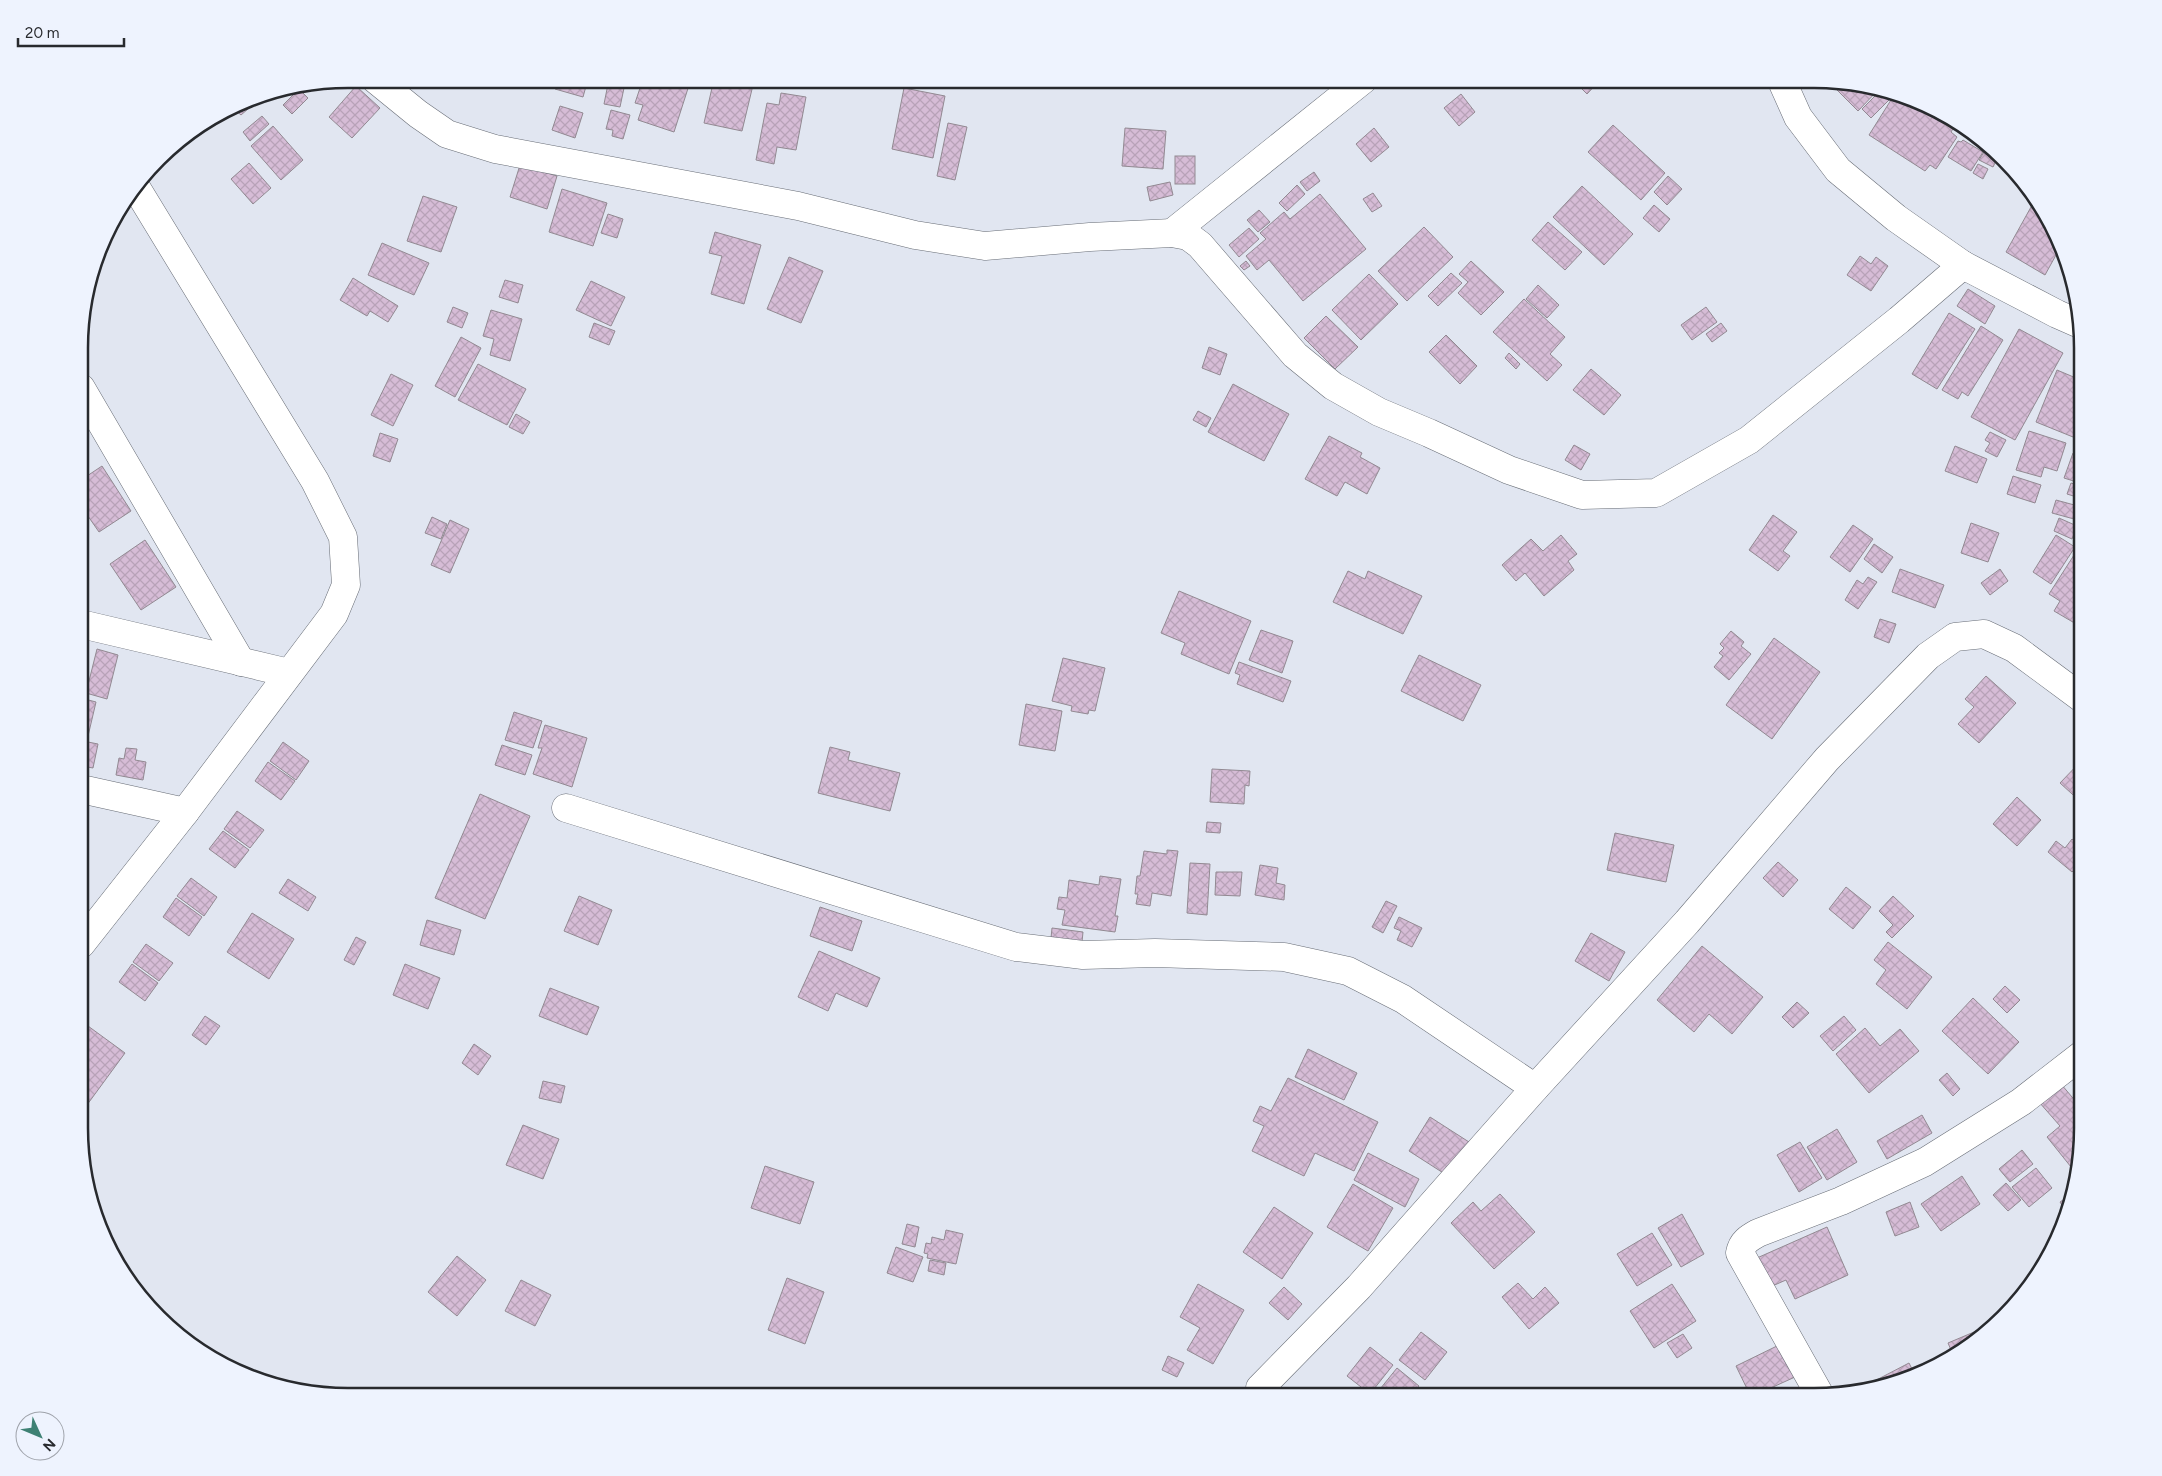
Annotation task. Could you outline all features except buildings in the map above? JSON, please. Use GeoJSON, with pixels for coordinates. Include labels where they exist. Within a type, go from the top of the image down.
{"type":"FeatureCollection","features":[{"type":"Feature","properties":{"kind":"street"},"geometry":{"type":"LineString","coordinates":[[385,87],[418,114],[447,134],[495,149],[798,206],[915,235],[985,246],[1090,237],[1172,233],[1188,236],[1200,245],[1295,355],[1333,386],[1379,412],[1430,433],[1509,470],[1582,495],[1656,493],[1749,440],[1963,265]]}},
{"type":"Feature","properties":{"kind":"street"},"geometry":{"type":"LineString","coordinates":[[1172,233],[1354,87]]}},
{"type":"Feature","properties":{"kind":"street"},"geometry":{"type":"LineString","coordinates":[[1785,87],[1798,117],[1838,170],[1896,218],[1963,265],[2073,321]]}},
{"type":"Feature","properties":{"kind":"street"},"geometry":{"type":"LineString","coordinates":[[87,936],[185,812],[334,614],[346,584],[343,537],[315,481],[139,192]]}},
{"type":"Feature","properties":{"kind":"street"},"geometry":{"type":"LineString","coordinates":[[87,398],[240,662]]}},
{"type":"Feature","properties":{"kind":"street"},"geometry":{"type":"LineString","coordinates":[[87,625],[289,673]]}},
{"type":"Feature","properties":{"kind":"street"},"geometry":{"type":"LineString","coordinates":[[1260,1388],[1360,1288],[1535,1088],[1687,922],[1827,759],[1928,656],[1955,637],[1984,634],[2014,648],[2074,692]]}},
{"type":"Feature","properties":{"kind":"street"},"geometry":{"type":"LineString","coordinates":[[87,790],[185,812]]}},
{"type":"Feature","properties":{"kind":"street"},"geometry":{"type":"LineString","coordinates":[[566,808],[1016,947],[1083,955],[1155,954],[1284,957],[1348,971],[1403,999],[1535,1088]]}},
{"type":"Feature","properties":{"kind":"street"},"geometry":{"type":"LineString","coordinates":[[1816,1388],[1740,1253],[1741,1246],[1758,1233],[1841,1201],[1925,1162],[2021,1102],[2074,1061]]}}]}
